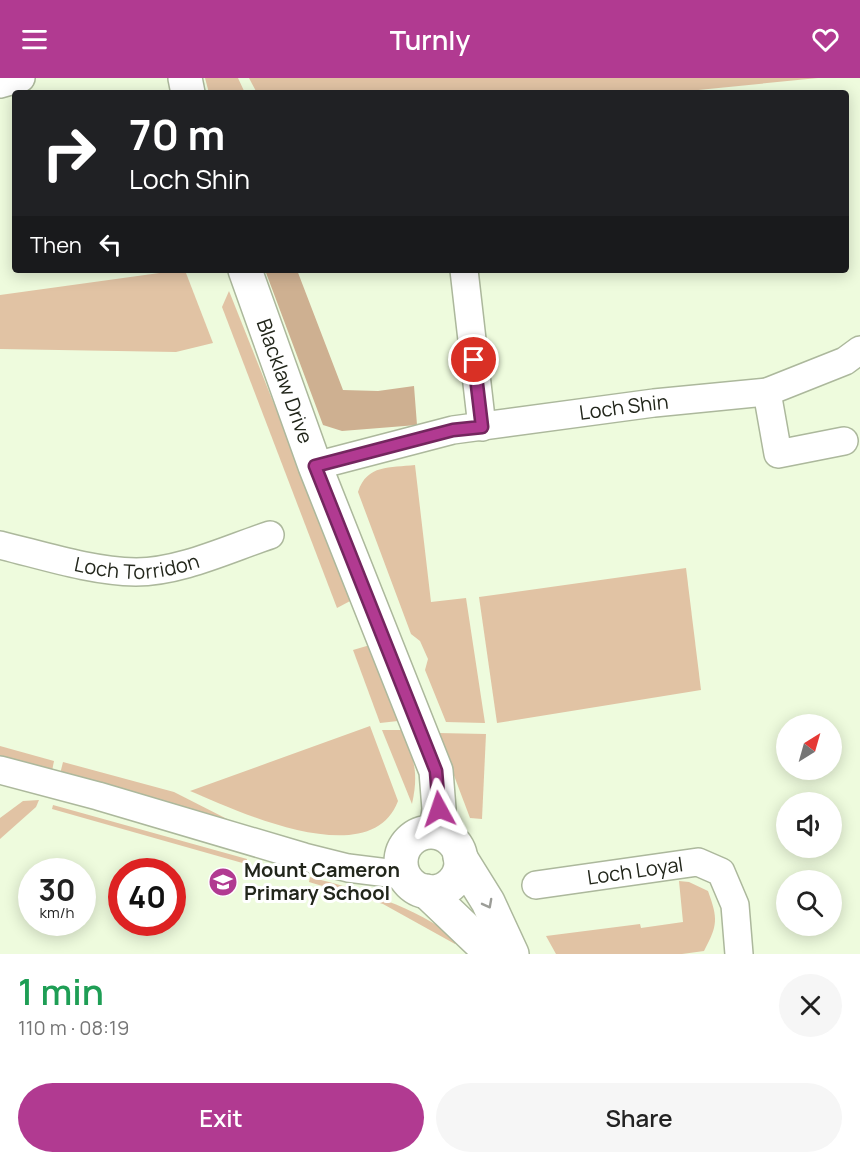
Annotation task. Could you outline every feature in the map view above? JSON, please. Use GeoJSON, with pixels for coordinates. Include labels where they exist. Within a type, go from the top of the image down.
{"type":"FeatureCollection","features":[{"type":"Feature","properties":{"kind":"street"},"geometry":{"type":"LineString","coordinates":[[0,84],[21,78]]}},
{"type":"Feature","properties":{"kind":"street","name":"Blacklaw Drive"},"geometry":{"type":"LineString","coordinates":[[247,273],[315,466],[436,771],[439,809],[436,832]]}},
{"type":"Feature","properties":{"kind":"street"},"geometry":{"type":"LineString","coordinates":[[464,273],[482,427]]}},
{"type":"Feature","properties":{"kind":"street","name":"Loch Shin"},"geometry":{"type":"LineString","coordinates":[[315,466],[453,430],[654,403],[767,392],[845,361],[860,350]]}},
{"type":"Feature","properties":{"kind":"street"},"geometry":{"type":"LineString","coordinates":[[767,392],[778,454],[844,441]]}},
{"type":"Feature","properties":{"kind":"street","name":"Loch Torridon"},"geometry":{"type":"LineString","coordinates":[[0,545],[88,567],[138,572],[178,565],[270,535]]}},
{"type":"Feature","properties":{"kind":"street"},"geometry":{"type":"LineString","coordinates":[[0,770],[98,796],[304,857],[445,889],[458,875],[460,857]]}},
{"type":"Feature","properties":{"kind":"street"},"geometry":{"type":"LineString","coordinates":[[492,954],[415,883],[401,865],[407,845],[414,837],[436,832],[452,841],[488,902],[512,954]]}},
{"type":"Feature","properties":{"kind":"street","name":"Loch Loyal"},"geometry":{"type":"LineString","coordinates":[[536,885],[698,862],[721,872],[735,905],[739,954]]}},
{"type":"Feature","properties":{"kind":"shaded area"},"geometry":{"type":"Polygon","coordinates":[[[205,78],[238,78],[244,90],[208,90],[205,78]]]}},
{"type":"Feature","properties":{"kind":"shaded area"},"geometry":{"type":"Polygon","coordinates":[[[249,78],[818,78],[698,90],[255,90],[249,78]]]}},
{"type":"Feature","properties":{"kind":"shaded area"},"geometry":{"type":"Polygon","coordinates":[[[159,273],[186,273],[213,343],[176,352],[0,349],[0,295],[159,273]]]}},
{"type":"Feature","properties":{"kind":"shaded area"},"geometry":{"type":"Polygon","coordinates":[[[266,273],[298,273],[343,390],[378,391],[414,386],[417,425],[342,431],[323,425],[266,273]]]}},
{"type":"Feature","properties":{"kind":"shaded area"},"geometry":{"type":"Polygon","coordinates":[[[229,291],[352,600],[337,608],[222,307],[229,291]]]}},
{"type":"Feature","properties":{"kind":"shaded area"},"geometry":{"type":"Polygon","coordinates":[[[415,465],[431,602],[466,598],[485,723],[446,722],[425,670],[428,659],[420,641],[411,634],[358,492],[367,476],[373,472],[388,467],[415,465]]]}},
{"type":"Feature","properties":{"kind":"shaded area"},"geometry":{"type":"Polygon","coordinates":[[[686,568],[701,690],[497,723],[479,597],[686,568]]]}},
{"type":"Feature","properties":{"kind":"shaded area"},"geometry":{"type":"Polygon","coordinates":[[[370,645],[398,721],[380,723],[353,650],[370,645]]]}},
{"type":"Feature","properties":{"kind":"shaded area"},"geometry":{"type":"Polygon","coordinates":[[[370,726],[398,801],[383,822],[361,833],[333,835],[302,831],[269,822],[190,791],[370,726]]]}},
{"type":"Feature","properties":{"kind":"shaded area"},"geometry":{"type":"Polygon","coordinates":[[[382,730],[402,730],[414,766],[415,783],[412,804],[382,730]]]}},
{"type":"Feature","properties":{"kind":"shaded area"},"geometry":{"type":"Polygon","coordinates":[[[438,733],[486,734],[482,819],[470,818],[438,733]]]}},
{"type":"Feature","properties":{"kind":"shaded area"},"geometry":{"type":"Polygon","coordinates":[[[0,746],[54,761],[52,771],[0,758],[0,746]]]}},
{"type":"Feature","properties":{"kind":"shaded area"},"geometry":{"type":"Polygon","coordinates":[[[63,762],[174,792],[231,821],[60,774],[63,762]]]}},
{"type":"Feature","properties":{"kind":"shaded area"},"geometry":{"type":"Polygon","coordinates":[[[39,800],[36,807],[0,839],[0,818],[23,801],[39,800]]]}},
{"type":"Feature","properties":{"kind":"shaded area"},"geometry":{"type":"Polygon","coordinates":[[[53,805],[247,859],[246,864],[52,809],[53,805]]]}},
{"type":"Feature","properties":{"kind":"shaded area"},"geometry":{"type":"Polygon","coordinates":[[[310,877],[387,901],[423,917],[458,939],[455,944],[383,904],[309,882],[310,877]]]}},
{"type":"Feature","properties":{"kind":"shaded area"},"geometry":{"type":"Polygon","coordinates":[[[679,881],[689,882],[708,891],[714,909],[715,922],[712,935],[704,951],[682,954],[556,954],[546,936],[640,924],[641,928],[683,922],[679,881]]]}},
{"type":"Feature","properties":{"kind":"place","name":"Mount Cameron Primary School"},"geometry":{"type":"Point","coordinates":[223,882]}},
{"type":"Feature","properties":{"kind":"route"},"geometry":{"type":"LineString","coordinates":[[439,809],[436,771],[315,466],[453,430],[482,427],[474,360]]}}]}
